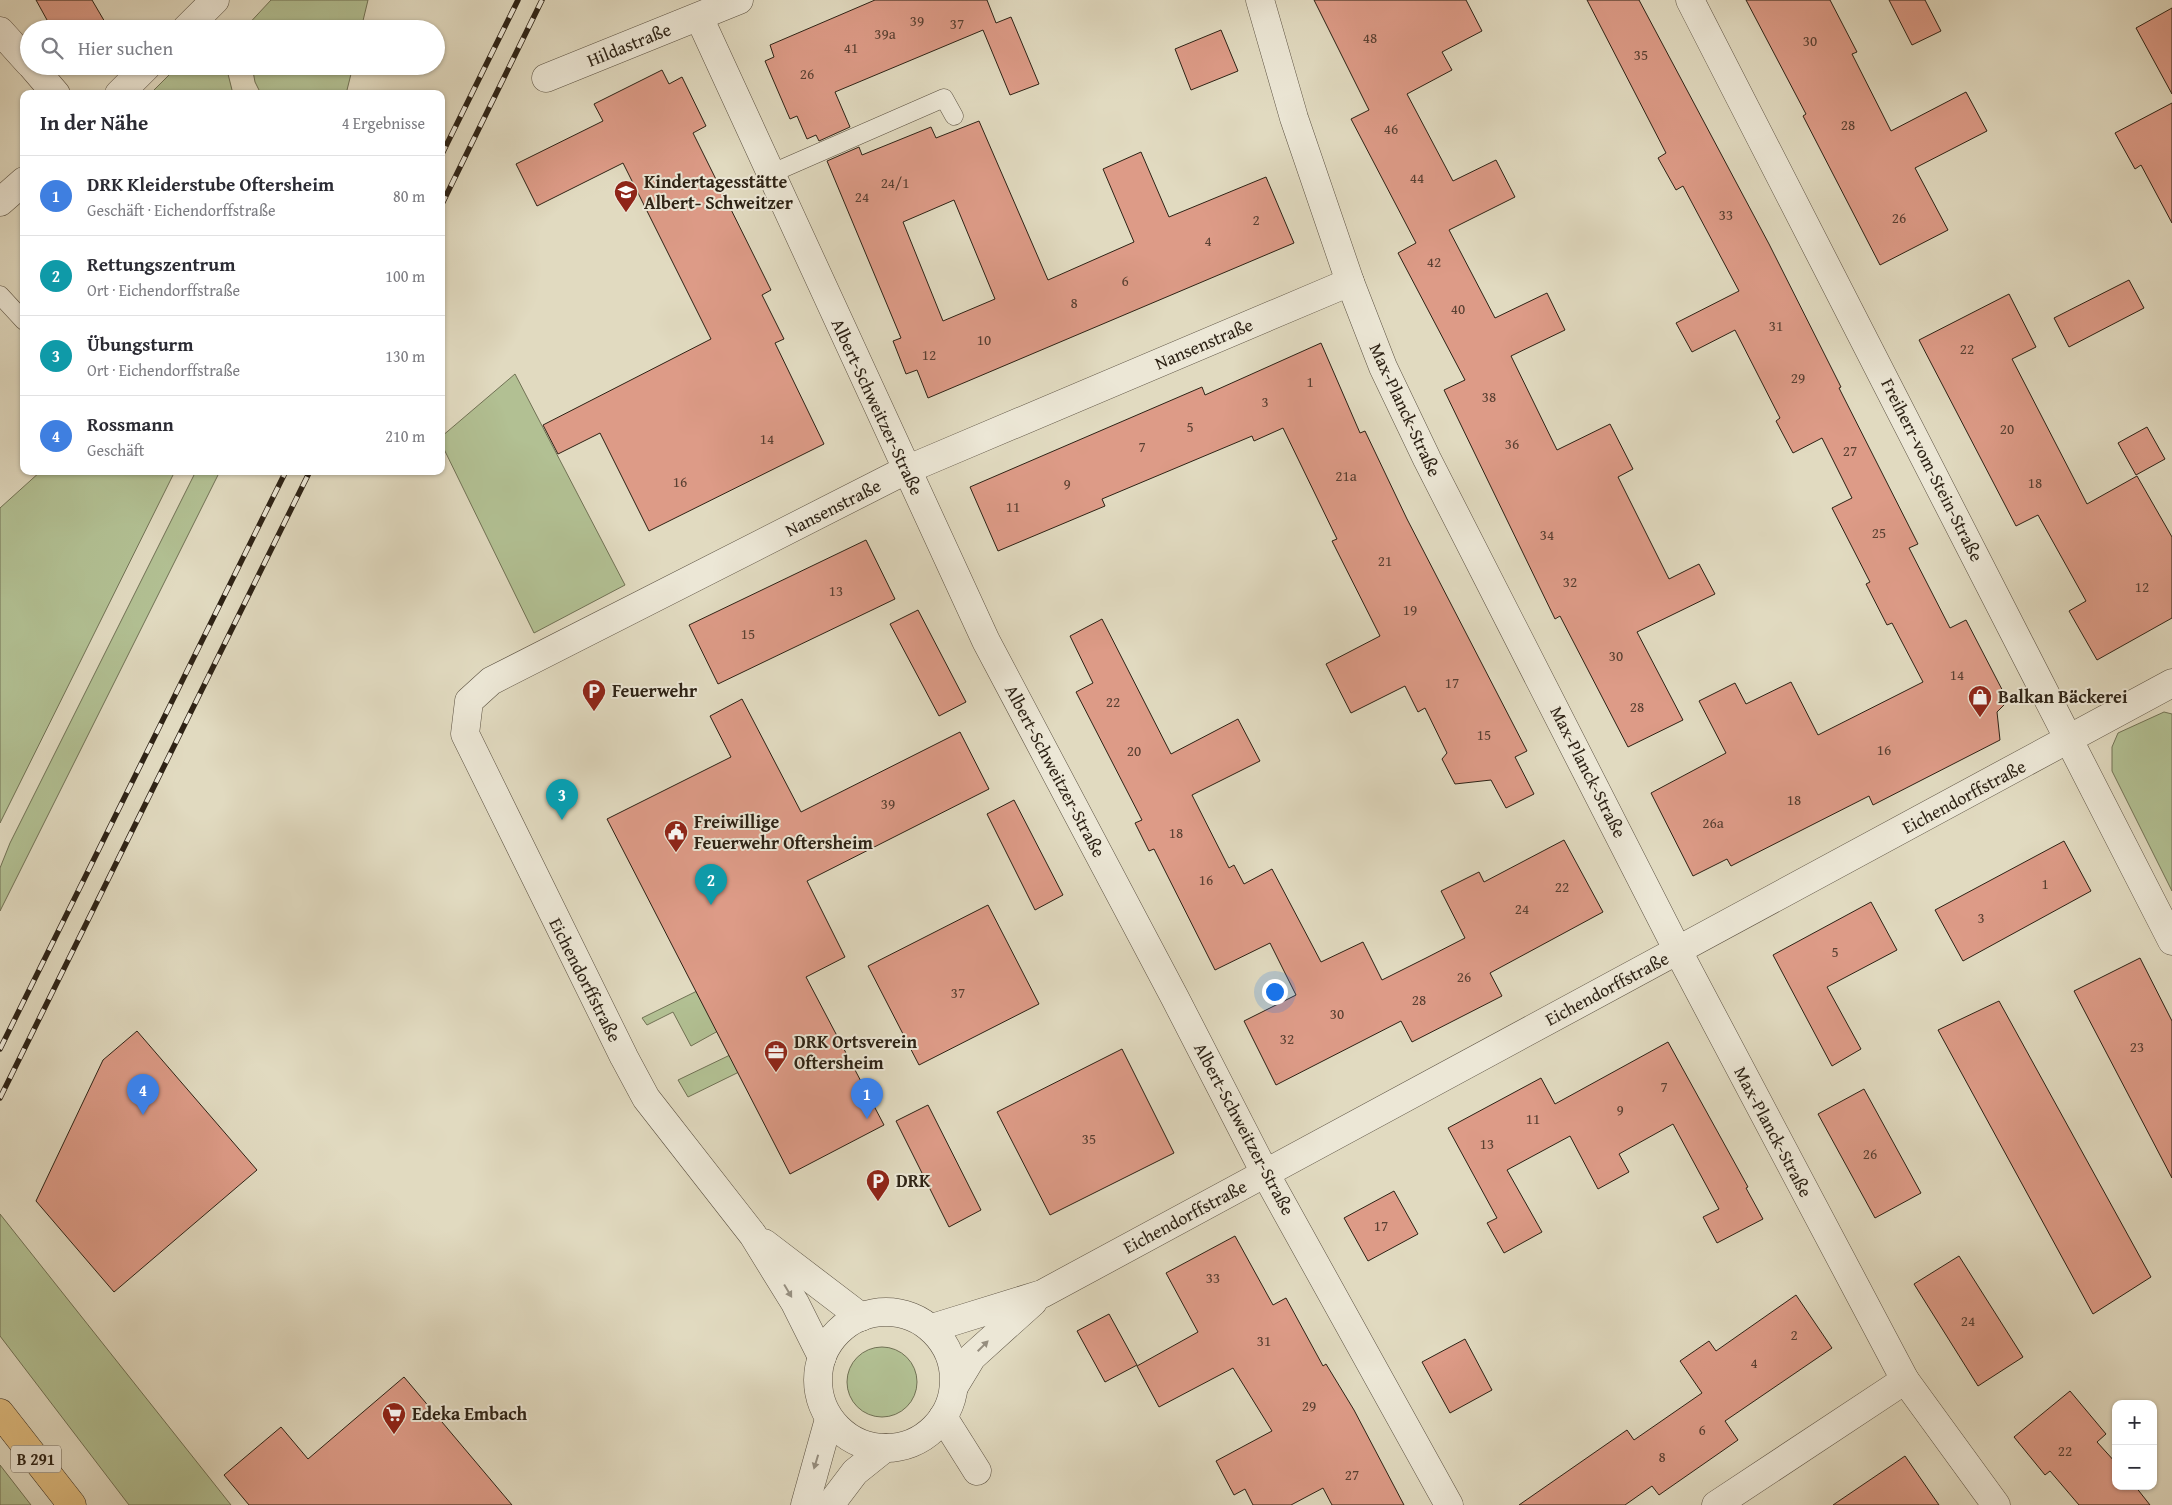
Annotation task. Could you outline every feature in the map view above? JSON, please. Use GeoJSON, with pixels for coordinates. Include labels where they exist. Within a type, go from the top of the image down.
{"type":"FeatureCollection","features":[{"type":"Feature","properties":{"kind":"main road","name":"B 291"},"geometry":{"type":"LineString","coordinates":[[0,1413],[72,1505]]}},
{"type":"Feature","properties":{"kind":"street"},"geometry":{"type":"LineString","coordinates":[[195,20],[215,0]]}},
{"type":"Feature","properties":{"kind":"street","name":"Hildastraße"},"geometry":{"type":"LineString","coordinates":[[546,78],[739,0]]}},
{"type":"Feature","properties":{"kind":"street","name":"Max-Planck-Straße"},"geometry":{"type":"LineString","coordinates":[[1260,0],[1294,118],[1350,282],[1382,367],[1423,451],[1678,951],[1904,1380],[1996,1505]]}},
{"type":"Feature","properties":{"kind":"street","name":"Freiherr-vom-Stein-Straße"},"geometry":{"type":"LineString","coordinates":[[1690,0],[2172,941]]}},
{"type":"Feature","properties":{"kind":"street","name":"Albert-Schweitzer-Straße"},"geometry":{"type":"LineString","coordinates":[[699,17],[906,470],[986,640],[1176,998],[1265,1173],[1449,1505]]}},
{"type":"Feature","properties":{"kind":"street"},"geometry":{"type":"LineString","coordinates":[[0,31],[20,53]]}},
{"type":"Feature","properties":{"kind":"street"},"geometry":{"type":"LineString","coordinates":[[40,75],[53,90]]}},
{"type":"Feature","properties":{"kind":"street"},"geometry":{"type":"LineString","coordinates":[[123,90],[138,75]]}},
{"type":"Feature","properties":{"kind":"street"},"geometry":{"type":"LineString","coordinates":[[0,202],[20,184]]}},
{"type":"Feature","properties":{"kind":"street","name":"Nansenstraße"},"geometry":{"type":"LineString","coordinates":[[469,701],[491,681],[906,470],[1350,282]]}},
{"type":"Feature","properties":{"kind":"street","name":"Eichendorffstraße"},"geometry":{"type":"LineString","coordinates":[[932,1328],[1042,1294],[2068,741],[2172,683]]}},
{"type":"Feature","properties":{"kind":"street","name":"Eichendorffstraße"},"geometry":{"type":"LineString","coordinates":[[469,701],[465,734],[628,1065],[646,1098],[753,1235],[795,1303],[822,1357]]}},
{"type":"Feature","properties":{"kind":"street","name":"Eichendorffstraße"},"geometry":{"type":"LineString","coordinates":[[753,1235],[860,1317]]}},
{"type":"Feature","properties":{"kind":"street","name":"Eichendorffstraße"},"geometry":{"type":"LineString","coordinates":[[955,1385],[972,1357],[1042,1294]]}},
{"type":"Feature","properties":{"kind":"street"},"geometry":{"type":"LineString","coordinates":[[895,1311],[915,1317],[932,1328],[946,1344],[953,1364],[955,1385],[949,1406],[943,1417],[919,1439],[905,1445],[885,1448],[862,1444],[842,1432],[829,1419],[820,1397],[817,1379],[827,1344],[840,1329],[860,1317],[895,1311]]}},
{"type":"Feature","properties":{"kind":"street"},"geometry":{"type":"LineString","coordinates":[[1716,1505],[1904,1380]]}},
{"type":"Feature","properties":{"kind":"street"},"geometry":{"type":"LineString","coordinates":[[919,1439],[976,1469],[943,1417]]}},
{"type":"Feature","properties":{"kind":"street"},"geometry":{"type":"LineString","coordinates":[[805,1505],[829,1419]]}},
{"type":"Feature","properties":{"kind":"street"},"geometry":{"type":"LineString","coordinates":[[830,1505],[854,1472],[885,1448]]}},
{"type":"Feature","properties":{"kind":"lane"},"geometry":{"type":"LineString","coordinates":[[770,174],[944,98],[954,116]]}},
{"type":"Feature","properties":{"kind":"lane"},"geometry":{"type":"LineString","coordinates":[[0,295],[20,317]]}},
{"type":"Feature","properties":{"kind":"green space"},"geometry":{"type":"Polygon","coordinates":[[[271,0],[368,0],[363,20],[252,20],[271,0]]]}},
{"type":"Feature","properties":{"kind":"green space"},"geometry":{"type":"Polygon","coordinates":[[[169,75],[228,75],[232,90],[154,90],[169,75]]]}},
{"type":"Feature","properties":{"kind":"green space"},"geometry":{"type":"Polygon","coordinates":[[[254,75],[351,75],[347,90],[259,90],[254,75]]]}},
{"type":"Feature","properties":{"kind":"green space"},"geometry":{"type":"Polygon","coordinates":[[[515,374],[625,585],[534,633],[445,451],[445,434],[515,374]]]}},
{"type":"Feature","properties":{"kind":"green space"},"geometry":{"type":"Polygon","coordinates":[[[37,475],[173,475],[0,823],[0,508],[37,475]]]}},
{"type":"Feature","properties":{"kind":"green space"},"geometry":{"type":"Polygon","coordinates":[[[194,475],[218,475],[0,911],[0,868],[10,843],[194,475]]]}},
{"type":"Feature","properties":{"kind":"green space"},"geometry":{"type":"Polygon","coordinates":[[[2164,712],[2172,714],[2172,891],[2112,771],[2112,747],[2118,733],[2164,712]]]}},
{"type":"Feature","properties":{"kind":"green space"},"geometry":{"type":"Polygon","coordinates":[[[697,991],[718,1031],[691,1046],[673,1012],[647,1025],[642,1018],[697,991]]]}},
{"type":"Feature","properties":{"kind":"green space"},"geometry":{"type":"Polygon","coordinates":[[[730,1055],[739,1072],[688,1097],[678,1080],[730,1055]]]}},
{"type":"Feature","properties":{"kind":"green space"},"geometry":{"type":"Polygon","coordinates":[[[0,1214],[231,1505],[129,1505],[0,1336],[0,1214]]]}},
{"type":"Feature","properties":{"kind":"green space"},"geometry":{"type":"Polygon","coordinates":[[[882,1347],[895,1350],[907,1357],[914,1369],[917,1382],[914,1395],[907,1407],[895,1414],[882,1417],[869,1414],[857,1407],[850,1395],[847,1382],[850,1369],[857,1357],[869,1350],[882,1347]]]}},
{"type":"Feature","properties":{"kind":"green space"},"geometry":{"type":"Polygon","coordinates":[[[0,1465],[31,1505],[0,1505],[0,1465]]]}},
{"type":"Feature","properties":{"kind":"building"},"geometry":{"type":"Polygon","coordinates":[[[36,0],[92,0],[104,20],[47,20],[36,0]]]}},
{"type":"Feature","properties":{"kind":"building"},"geometry":{"type":"Polygon","coordinates":[[[875,0],[987,0],[996,23],[1011,17],[1039,84],[1010,95],[983,30],[835,92],[850,127],[819,141],[816,135],[807,139],[797,116],[790,119],[765,61],[774,57],[770,45],[875,0]]]}},
{"type":"Feature","properties":{"kind":"building"},"geometry":{"type":"Polygon","coordinates":[[[1314,0],[1466,0],[1482,31],[1442,52],[1452,70],[1407,94],[1453,181],[1496,160],[1515,197],[1449,230],[1495,318],[1547,293],[1565,330],[1511,356],[1557,450],[1610,424],[1633,469],[1618,477],[1669,579],[1699,564],[1715,594],[1637,632],[1683,720],[1628,747],[1560,616],[1555,619],[1444,390],[1465,380],[1398,253],[1416,243],[1351,119],[1369,110],[1314,0]]]}},
{"type":"Feature","properties":{"kind":"building"},"geometry":{"type":"Polygon","coordinates":[[[1587,0],[1639,0],[1769,244],[1841,387],[1839,388],[1918,544],[1909,548],[1950,628],[1966,620],[2008,701],[1997,712],[2000,740],[1873,805],[1869,796],[1731,866],[1727,859],[1693,876],[1651,793],[1726,753],[1699,701],[1735,683],[1746,704],[1791,682],[1818,735],[1923,682],[1892,623],[1887,625],[1866,584],[1870,582],[1832,508],[1852,498],[1822,438],[1793,453],[1776,421],[1780,418],[1735,330],[1692,352],[1676,323],[1739,291],[1683,186],[1676,190],[1658,158],[1666,153],[1587,0]]]}},
{"type":"Feature","properties":{"kind":"building"},"geometry":{"type":"Polygon","coordinates":[[[1746,0],[1830,0],[1857,52],[1852,54],[1891,131],[1966,92],[1987,131],[1915,168],[1948,230],[1880,265],[1803,116],[1806,114],[1746,0]]]}},
{"type":"Feature","properties":{"kind":"building"},"geometry":{"type":"Polygon","coordinates":[[[1889,0],[1925,0],[1941,31],[1912,45],[1889,0]]]}},
{"type":"Feature","properties":{"kind":"building"},"geometry":{"type":"Polygon","coordinates":[[[2172,8],[2172,94],[2136,28],[2172,8]]]}},
{"type":"Feature","properties":{"kind":"building"},"geometry":{"type":"Polygon","coordinates":[[[1221,30],[1238,71],[1191,90],[1175,49],[1221,30]]]}},
{"type":"Feature","properties":{"kind":"building"},"geometry":{"type":"Polygon","coordinates":[[[662,70],[669,84],[682,77],[706,126],[693,133],[771,290],[762,295],[784,339],[775,343],[824,444],[649,531],[600,433],[558,454],[543,425],[711,339],[623,163],[537,206],[516,164],[603,121],[594,104],[662,70]]]}},
{"type":"Feature","properties":{"kind":"building"},"geometry":{"type":"Polygon","coordinates":[[[2172,103],[2172,223],[2141,165],[2135,169],[2115,133],[2172,103]]]}},
{"type":"Feature","properties":{"kind":"building"},"geometry":{"type":"Polygon","coordinates":[[[979,121],[1048,280],[1134,242],[1103,169],[1141,152],[1169,217],[1266,177],[1294,243],[928,398],[917,370],[906,374],[893,341],[901,338],[827,161],[859,147],[862,155],[931,127],[936,138],[979,121]],[[954,200],[903,222],[943,321],[995,299],[954,200]]]}},
{"type":"Feature","properties":{"kind":"building"},"geometry":{"type":"Polygon","coordinates":[[[2129,280],[2144,308],[2069,347],[2054,318],[2129,280]]]}},
{"type":"Feature","properties":{"kind":"building"},"geometry":{"type":"Polygon","coordinates":[[[2009,294],[2036,347],[2012,359],[2087,504],[2137,476],[2172,537],[2172,618],[2097,660],[2069,611],[2086,601],[2038,515],[2016,526],[1919,340],[2009,294]]]}},
{"type":"Feature","properties":{"kind":"building"},"geometry":{"type":"Polygon","coordinates":[[[1321,343],[1360,433],[1365,431],[1407,519],[1527,751],[1515,757],[1534,794],[1506,808],[1491,780],[1455,784],[1442,759],[1447,753],[1425,708],[1418,712],[1405,686],[1351,713],[1326,664],[1380,636],[1332,541],[1337,539],[1283,428],[1254,441],[1252,436],[1102,499],[1105,506],[998,551],[970,487],[1202,387],[1205,395],[1321,343]]]}},
{"type":"Feature","properties":{"kind":"building"},"geometry":{"type":"Polygon","coordinates":[[[2147,427],[2165,459],[2136,475],[2118,443],[2147,427]]]}},
{"type":"Feature","properties":{"kind":"building"},"geometry":{"type":"Polygon","coordinates":[[[866,540],[895,599],[718,684],[689,625],[866,540]]]}},
{"type":"Feature","properties":{"kind":"building"},"geometry":{"type":"Polygon","coordinates":[[[918,610],[966,702],[939,716],[890,624],[918,610]]]}},
{"type":"Feature","properties":{"kind":"building"},"geometry":{"type":"Polygon","coordinates":[[[1102,619],[1171,754],[1238,719],[1260,761],[1192,795],[1229,868],[1234,865],[1244,884],[1272,869],[1321,962],[1363,942],[1382,980],[1426,958],[1465,938],[1441,891],[1479,872],[1484,882],[1564,840],[1603,912],[1490,973],[1502,996],[1412,1042],[1401,1021],[1276,1085],[1244,1021],[1296,995],[1270,943],[1215,970],[1154,849],[1149,851],[1135,823],[1142,820],[1076,692],[1093,683],[1070,636],[1102,619]]]}},
{"type":"Feature","properties":{"kind":"building"},"geometry":{"type":"Polygon","coordinates":[[[742,699],[801,812],[960,732],[989,789],[807,881],[845,957],[806,977],[884,1125],[790,1174],[607,819],[731,757],[710,716],[742,699]]]}},
{"type":"Feature","properties":{"kind":"building"},"geometry":{"type":"Polygon","coordinates":[[[1014,800],[1063,895],[1035,910],[987,814],[1014,800]]]}},
{"type":"Feature","properties":{"kind":"building"},"geometry":{"type":"Polygon","coordinates":[[[2064,841],[2091,891],[1963,961],[1935,910],[2064,841]]]}},
{"type":"Feature","properties":{"kind":"building"},"geometry":{"type":"Polygon","coordinates":[[[1871,902],[1897,950],[1827,987],[1861,1049],[1832,1066],[1773,955],[1871,902]]]}},
{"type":"Feature","properties":{"kind":"building"},"geometry":{"type":"Polygon","coordinates":[[[988,905],[1039,1004],[919,1065],[868,966],[988,905]]]}},
{"type":"Feature","properties":{"kind":"building"},"geometry":{"type":"Polygon","coordinates":[[[2140,958],[2172,1021],[2172,1178],[2074,991],[2140,958]]]}},
{"type":"Feature","properties":{"kind":"building"},"geometry":{"type":"Polygon","coordinates":[[[1999,1001],[2151,1277],[2093,1314],[1938,1030],[1999,1001]]]}},
{"type":"Feature","properties":{"kind":"building"},"geometry":{"type":"Polygon","coordinates":[[[137,1031],[257,1170],[114,1292],[36,1201],[103,1060],[137,1031]]]}},
{"type":"Feature","properties":{"kind":"building"},"geometry":{"type":"Polygon","coordinates":[[[1668,1042],[1748,1187],[1746,1188],[1763,1219],[1717,1243],[1703,1217],[1719,1209],[1673,1124],[1619,1154],[1629,1172],[1598,1189],[1570,1136],[1507,1170],[1542,1232],[1504,1253],[1487,1223],[1497,1218],[1448,1128],[1541,1078],[1555,1104],[1668,1042]]]}},
{"type":"Feature","properties":{"kind":"building"},"geometry":{"type":"Polygon","coordinates":[[[1122,1049],[1174,1153],[1050,1215],[997,1112],[1122,1049]]]}},
{"type":"Feature","properties":{"kind":"building"},"geometry":{"type":"Polygon","coordinates":[[[1864,1089],[1921,1193],[1875,1218],[1818,1114],[1864,1089]]]}},
{"type":"Feature","properties":{"kind":"building"},"geometry":{"type":"Polygon","coordinates":[[[928,1105],[981,1210],[949,1227],[896,1121],[928,1105]]]}},
{"type":"Feature","properties":{"kind":"building"},"geometry":{"type":"Polygon","coordinates":[[[1394,1191],[1418,1234],[1368,1261],[1344,1218],[1394,1191]]]}},
{"type":"Feature","properties":{"kind":"building"},"geometry":{"type":"Polygon","coordinates":[[[1235,1236],[1273,1305],[1286,1298],[1323,1366],[1326,1364],[1354,1410],[1404,1505],[1332,1505],[1323,1488],[1291,1505],[1253,1505],[1245,1489],[1234,1495],[1216,1461],[1272,1431],[1233,1368],[1159,1407],[1137,1366],[1198,1332],[1166,1273],[1235,1236]]]}},
{"type":"Feature","properties":{"kind":"building"},"geometry":{"type":"Polygon","coordinates":[[[1959,1256],[2023,1357],[1978,1386],[1914,1284],[1959,1256]]]}},
{"type":"Feature","properties":{"kind":"building"},"geometry":{"type":"Polygon","coordinates":[[[1796,1295],[1832,1348],[1725,1421],[1738,1440],[1659,1495],[1652,1486],[1625,1505],[1519,1505],[1627,1430],[1634,1440],[1702,1393],[1680,1361],[1709,1341],[1716,1351],[1796,1295]]]}},
{"type":"Feature","properties":{"kind":"building"},"geometry":{"type":"Polygon","coordinates":[[[1109,1314],[1137,1365],[1105,1382],[1077,1331],[1109,1314]]]}},
{"type":"Feature","properties":{"kind":"building"},"geometry":{"type":"Polygon","coordinates":[[[1465,1339],[1492,1390],[1450,1413],[1422,1362],[1465,1339]]]}},
{"type":"Feature","properties":{"kind":"building","name":"Edeka Embach"},"geometry":{"type":"Polygon","coordinates":[[[404,1377],[512,1505],[249,1505],[224,1475],[281,1427],[308,1459],[404,1377]]]}},
{"type":"Feature","properties":{"kind":"building"},"geometry":{"type":"Polygon","coordinates":[[[2070,1391],[2106,1434],[2097,1442],[2112,1459],[2112,1490],[2138,1490],[2150,1505],[2079,1505],[2050,1471],[2045,1475],[2014,1437],[2070,1391]]]}},
{"type":"Feature","properties":{"kind":"building"},"geometry":{"type":"Polygon","coordinates":[[[1905,1456],[1939,1505],[1833,1505],[1889,1467],[1905,1456]]]}},
{"type":"Feature","properties":{"kind":"railway"},"geometry":{"type":"LineString","coordinates":[[445,148],[518,0]]}},
{"type":"Feature","properties":{"kind":"railway"},"geometry":{"type":"LineString","coordinates":[[445,198],[542,0]]}},
{"type":"Feature","properties":{"kind":"railway"},"geometry":{"type":"LineString","coordinates":[[0,1049],[284,475]]}},
{"type":"Feature","properties":{"kind":"railway"},"geometry":{"type":"LineString","coordinates":[[0,1098],[308,475]]}},
{"type":"Feature","properties":{"kind":"place","name":"Kindertagesstätte Albert- Schweitzer"},"geometry":{"type":"Point","coordinates":[626,213]}},
{"type":"Feature","properties":{"kind":"place","name":"Feuerwehr"},"geometry":{"type":"Point","coordinates":[594,712]}},
{"type":"Feature","properties":{"kind":"place","name":"Balkan Bäckerei"},"geometry":{"type":"Point","coordinates":[1980,718]}},
{"type":"Feature","properties":{"kind":"place","name":"Übungsturm"},"geometry":{"type":"Point","coordinates":[562,820]}},
{"type":"Feature","properties":{"kind":"place","name":"Freiwillige Feuerwehr Oftersheim"},"geometry":{"type":"Point","coordinates":[676,853]}},
{"type":"Feature","properties":{"kind":"place","name":"Rettungszentrum"},"geometry":{"type":"Point","coordinates":[711,905]}},
{"type":"Feature","properties":{"kind":"place","name":"DRK Ortsverein Oftersheim"},"geometry":{"type":"Point","coordinates":[776,1073]}},
{"type":"Feature","properties":{"kind":"place","name":"Rossmann"},"geometry":{"type":"Point","coordinates":[143,1115]}},
{"type":"Feature","properties":{"kind":"place","name":"DRK Kleiderstube Oftersheim"},"geometry":{"type":"Point","coordinates":[867,1119]}},
{"type":"Feature","properties":{"kind":"place","name":"DRK"},"geometry":{"type":"Point","coordinates":[878,1202]}},
{"type":"Feature","properties":{"kind":"place","name":"Edeka Embach"},"geometry":{"type":"Point","coordinates":[394,1435]}}]}
